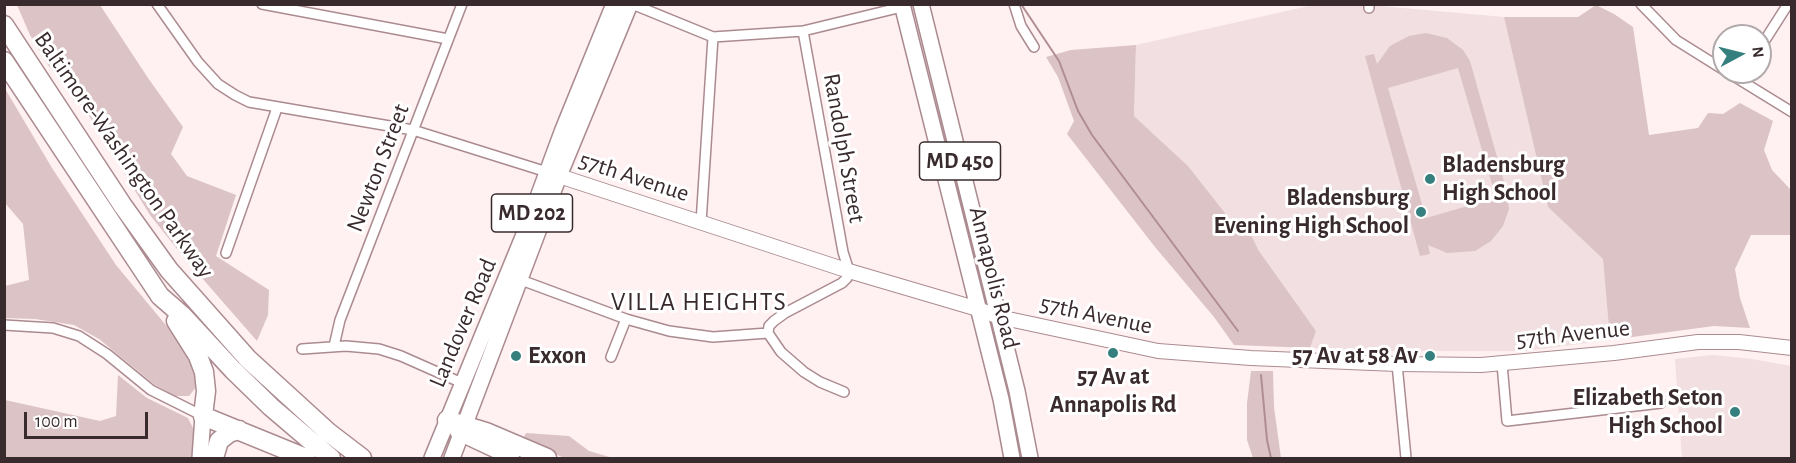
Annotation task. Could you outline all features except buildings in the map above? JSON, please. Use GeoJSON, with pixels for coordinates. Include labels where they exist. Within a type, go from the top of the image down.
{"type":"FeatureCollection","features":[{"type":"Feature","properties":{"kind":"highway","name":"Baltimore-Washington Parkway"},"geometry":{"type":"LineString","coordinates":[[4,25],[123,206],[169,270],[248,359],[328,432],[362,459]]}},
{"type":"Feature","properties":{"kind":"highway","name":"Baltimore-Washington Parkway"},"geometry":{"type":"LineString","coordinates":[[4,61],[160,296],[183,316],[271,407],[331,459]]}},
{"type":"Feature","properties":{"kind":"highway"},"geometry":{"type":"LineString","coordinates":[[160,296],[198,356],[204,372],[206,391],[203,416],[306,459]]}},
{"type":"Feature","properties":{"kind":"highway"},"geometry":{"type":"LineString","coordinates":[[458,426],[517,459]]}},
{"type":"Feature","properties":{"kind":"highway"},"geometry":{"type":"LineString","coordinates":[[458,426],[547,459]]}},
{"type":"Feature","properties":{"kind":"highway"},"geometry":{"type":"LineString","coordinates":[[213,459],[219,441],[229,433],[239,430]]}},
{"type":"Feature","properties":{"kind":"main road","name":"Landover Road"},"geometry":{"type":"LineString","coordinates":[[432,459],[458,426],[521,280],[553,174],[614,4]]}},
{"type":"Feature","properties":{"kind":"main road","name":"Landover Road"},"geometry":{"type":"LineString","coordinates":[[452,459],[462,383],[525,232],[631,4]]}},
{"type":"Feature","properties":{"kind":"main road","name":"Annapolis Road"},"geometry":{"type":"LineString","coordinates":[[921,4],[999,317],[1030,459]]}},
{"type":"Feature","properties":{"kind":"main road","name":"Annapolis Road"},"geometry":{"type":"LineString","coordinates":[[902,6],[1001,399],[1012,459]]}},
{"type":"Feature","properties":{"kind":"main road"},"geometry":{"type":"LineString","coordinates":[[200,459],[203,416]]}},
{"type":"Feature","properties":{"kind":"main road"},"geometry":{"type":"LineString","coordinates":[[203,416],[212,429],[213,459]]}},
{"type":"Feature","properties":{"kind":"street","name":"57th Avenue"},"geometry":{"type":"LineString","coordinates":[[157,4],[198,62],[218,84],[249,102],[413,130],[999,317],[1131,347],[1178,354],[1397,364],[1502,364],[1698,342],[1739,342],[1791,348]]}},
{"type":"Feature","properties":{"kind":"street"},"geometry":{"type":"LineString","coordinates":[[262,4],[448,39]]}},
{"type":"Feature","properties":{"kind":"street","name":"Newton Street"},"geometry":{"type":"LineString","coordinates":[[334,346],[340,320],[462,4]]}},
{"type":"Feature","properties":{"kind":"street"},"geometry":{"type":"LineString","coordinates":[[631,4],[713,37],[803,31],[902,6]]}},
{"type":"Feature","properties":{"kind":"street"},"geometry":{"type":"LineString","coordinates":[[1014,4],[1021,26],[1034,47]]}},
{"type":"Feature","properties":{"kind":"street"},"geometry":{"type":"LineString","coordinates":[[1641,4],[1676,40],[1712,62]]}},
{"type":"Feature","properties":{"kind":"street"},"geometry":{"type":"LineString","coordinates":[[1772,29],[1788,4]]}},
{"type":"Feature","properties":{"kind":"street","name":"Randolph Street"},"geometry":{"type":"LineString","coordinates":[[803,31],[843,252],[849,271]]}},
{"type":"Feature","properties":{"kind":"street"},"geometry":{"type":"LineString","coordinates":[[702,223],[713,37]]}},
{"type":"Feature","properties":{"kind":"street"},"geometry":{"type":"LineString","coordinates":[[1754,84],[1791,112]]}},
{"type":"Feature","properties":{"kind":"street"},"geometry":{"type":"LineString","coordinates":[[226,253],[278,108]]}},
{"type":"Feature","properties":{"kind":"street"},"geometry":{"type":"LineString","coordinates":[[768,333],[774,321],[842,283],[849,271]]}},
{"type":"Feature","properties":{"kind":"street"},"geometry":{"type":"LineString","coordinates":[[521,280],[626,319],[684,334],[713,337],[768,333]]}},
{"type":"Feature","properties":{"kind":"street"},"geometry":{"type":"LineString","coordinates":[[611,357],[626,319]]}},
{"type":"Feature","properties":{"kind":"street"},"geometry":{"type":"LineString","coordinates":[[4,325],[53,328],[79,336],[107,354],[151,390],[203,416]]}},
{"type":"Feature","properties":{"kind":"street"},"geometry":{"type":"LineString","coordinates":[[768,333],[781,352],[804,372],[844,392]]}},
{"type":"Feature","properties":{"kind":"street"},"geometry":{"type":"LineString","coordinates":[[302,349],[334,346],[379,350],[401,356],[462,383]]}},
{"type":"Feature","properties":{"kind":"street"},"geometry":{"type":"LineString","coordinates":[[1397,364],[1406,459]]}},
{"type":"Feature","properties":{"kind":"street"},"geometry":{"type":"LineString","coordinates":[[1502,364],[1507,422],[1661,403]]}},
{"type":"Feature","properties":{"kind":"shaded area"},"geometry":{"type":"Polygon","coordinates":[[[17,5],[100,5],[183,127],[171,154],[187,176],[236,195],[216,256],[269,290],[268,315],[257,341],[150,215],[88,114],[48,65],[30,35],[17,5]]]}},
{"type":"Feature","properties":{"kind":"shaded area","name":"Bladensburg High School"},"geometry":{"type":"Polygon","coordinates":[[[1313,5],[1369,5],[1504,17],[1548,207],[1603,259],[1610,340],[1526,351],[1366,351],[1310,348],[1316,331],[1259,251],[1246,225],[1229,218],[1188,166],[1134,116],[1136,45],[1313,5]]]}},
{"type":"Feature","properties":{"kind":"shaded area"},"geometry":{"type":"Polygon","coordinates":[[[1596,5],[1633,27],[1649,135],[1698,128],[1708,113],[1723,114],[1740,103],[1773,121],[1764,150],[1772,170],[1791,190],[1791,235],[1751,235],[1735,269],[1740,298],[1750,328],[1714,326],[1610,340],[1603,259],[1548,207],[1504,17],[1578,17],[1596,5]]]}},
{"type":"Feature","properties":{"kind":"shaded area"},"geometry":{"type":"Polygon","coordinates":[[[1426,33],[1447,38],[1463,50],[1470,61],[1506,189],[1509,209],[1503,226],[1491,241],[1475,251],[1447,253],[1428,245],[1430,254],[1420,256],[1365,56],[1374,54],[1377,64],[1390,46],[1409,36],[1426,33]],[[1458,68],[1388,88],[1426,218],[1496,198],[1458,68]]]}},
{"type":"Feature","properties":{"kind":"shaded area"},"geometry":{"type":"Polygon","coordinates":[[[1136,45],[1134,116],[1188,166],[1229,218],[1246,225],[1259,251],[1316,331],[1310,348],[1234,345],[1067,134],[1074,121],[1058,77],[1046,57],[1071,50],[1136,45]]]}},
{"type":"Feature","properties":{"kind":"shaded area"},"geometry":{"type":"Polygon","coordinates":[[[4,87],[52,168],[116,265],[194,359],[197,386],[189,396],[175,396],[155,385],[99,339],[74,325],[35,319],[5,318],[5,286],[29,280],[23,224],[5,203],[4,87]]]}},
{"type":"Feature","properties":{"kind":"shaded area","name":"Elizabeth Seton High School"},"geometry":{"type":"Polygon","coordinates":[[[1713,355],[1791,366],[1791,458],[1682,458],[1675,359],[1713,355]]]}},
{"type":"Feature","properties":{"kind":"shaded area"},"geometry":{"type":"Polygon","coordinates":[[[1251,371],[1273,371],[1274,407],[1281,458],[1253,458],[1247,440],[1247,403],[1251,371]]]}},
{"type":"Feature","properties":{"kind":"shaded area"},"geometry":{"type":"Polygon","coordinates":[[[118,375],[147,398],[188,418],[193,428],[193,458],[5,458],[5,400],[100,421],[116,416],[118,375]]]}},
{"type":"Feature","properties":{"kind":"shaded area"},"geometry":{"type":"Polygon","coordinates":[[[526,433],[569,436],[589,451],[613,458],[564,458],[523,439],[526,433]]]}},
{"type":"Feature","properties":{"kind":"waterway"},"geometry":{"type":"LineString","coordinates":[[1021,4],[1059,61],[1078,111],[1092,135],[1238,331]]}},
{"type":"Feature","properties":{"kind":"waterway"},"geometry":{"type":"LineString","coordinates":[[1261,375],[1267,440],[1271,458]]}},
{"type":"Feature","properties":{"kind":"place","name":"Bladensburg High School"},"geometry":{"type":"Point","coordinates":[1430,179]}},
{"type":"Feature","properties":{"kind":"place","name":"Bladensburg Evening High School"},"geometry":{"type":"Point","coordinates":[1421,212]}},
{"type":"Feature","properties":{"kind":"place","name":"57 Av at Annapolis Rd"},"geometry":{"type":"Point","coordinates":[1113,353]}},
{"type":"Feature","properties":{"kind":"place","name":"Exxon"},"geometry":{"type":"Point","coordinates":[516,356]}},
{"type":"Feature","properties":{"kind":"place","name":"57 Av at 58 Av"},"geometry":{"type":"Point","coordinates":[1430,356]}},
{"type":"Feature","properties":{"kind":"place","name":"Elizabeth Seton High School"},"geometry":{"type":"Point","coordinates":[1735,412]}},
{"type":"Feature","properties":{"kind":"district","name":"VILLA HEIGHTS"},"geometry":{"type":"Point","coordinates":[699,302]}}]}
